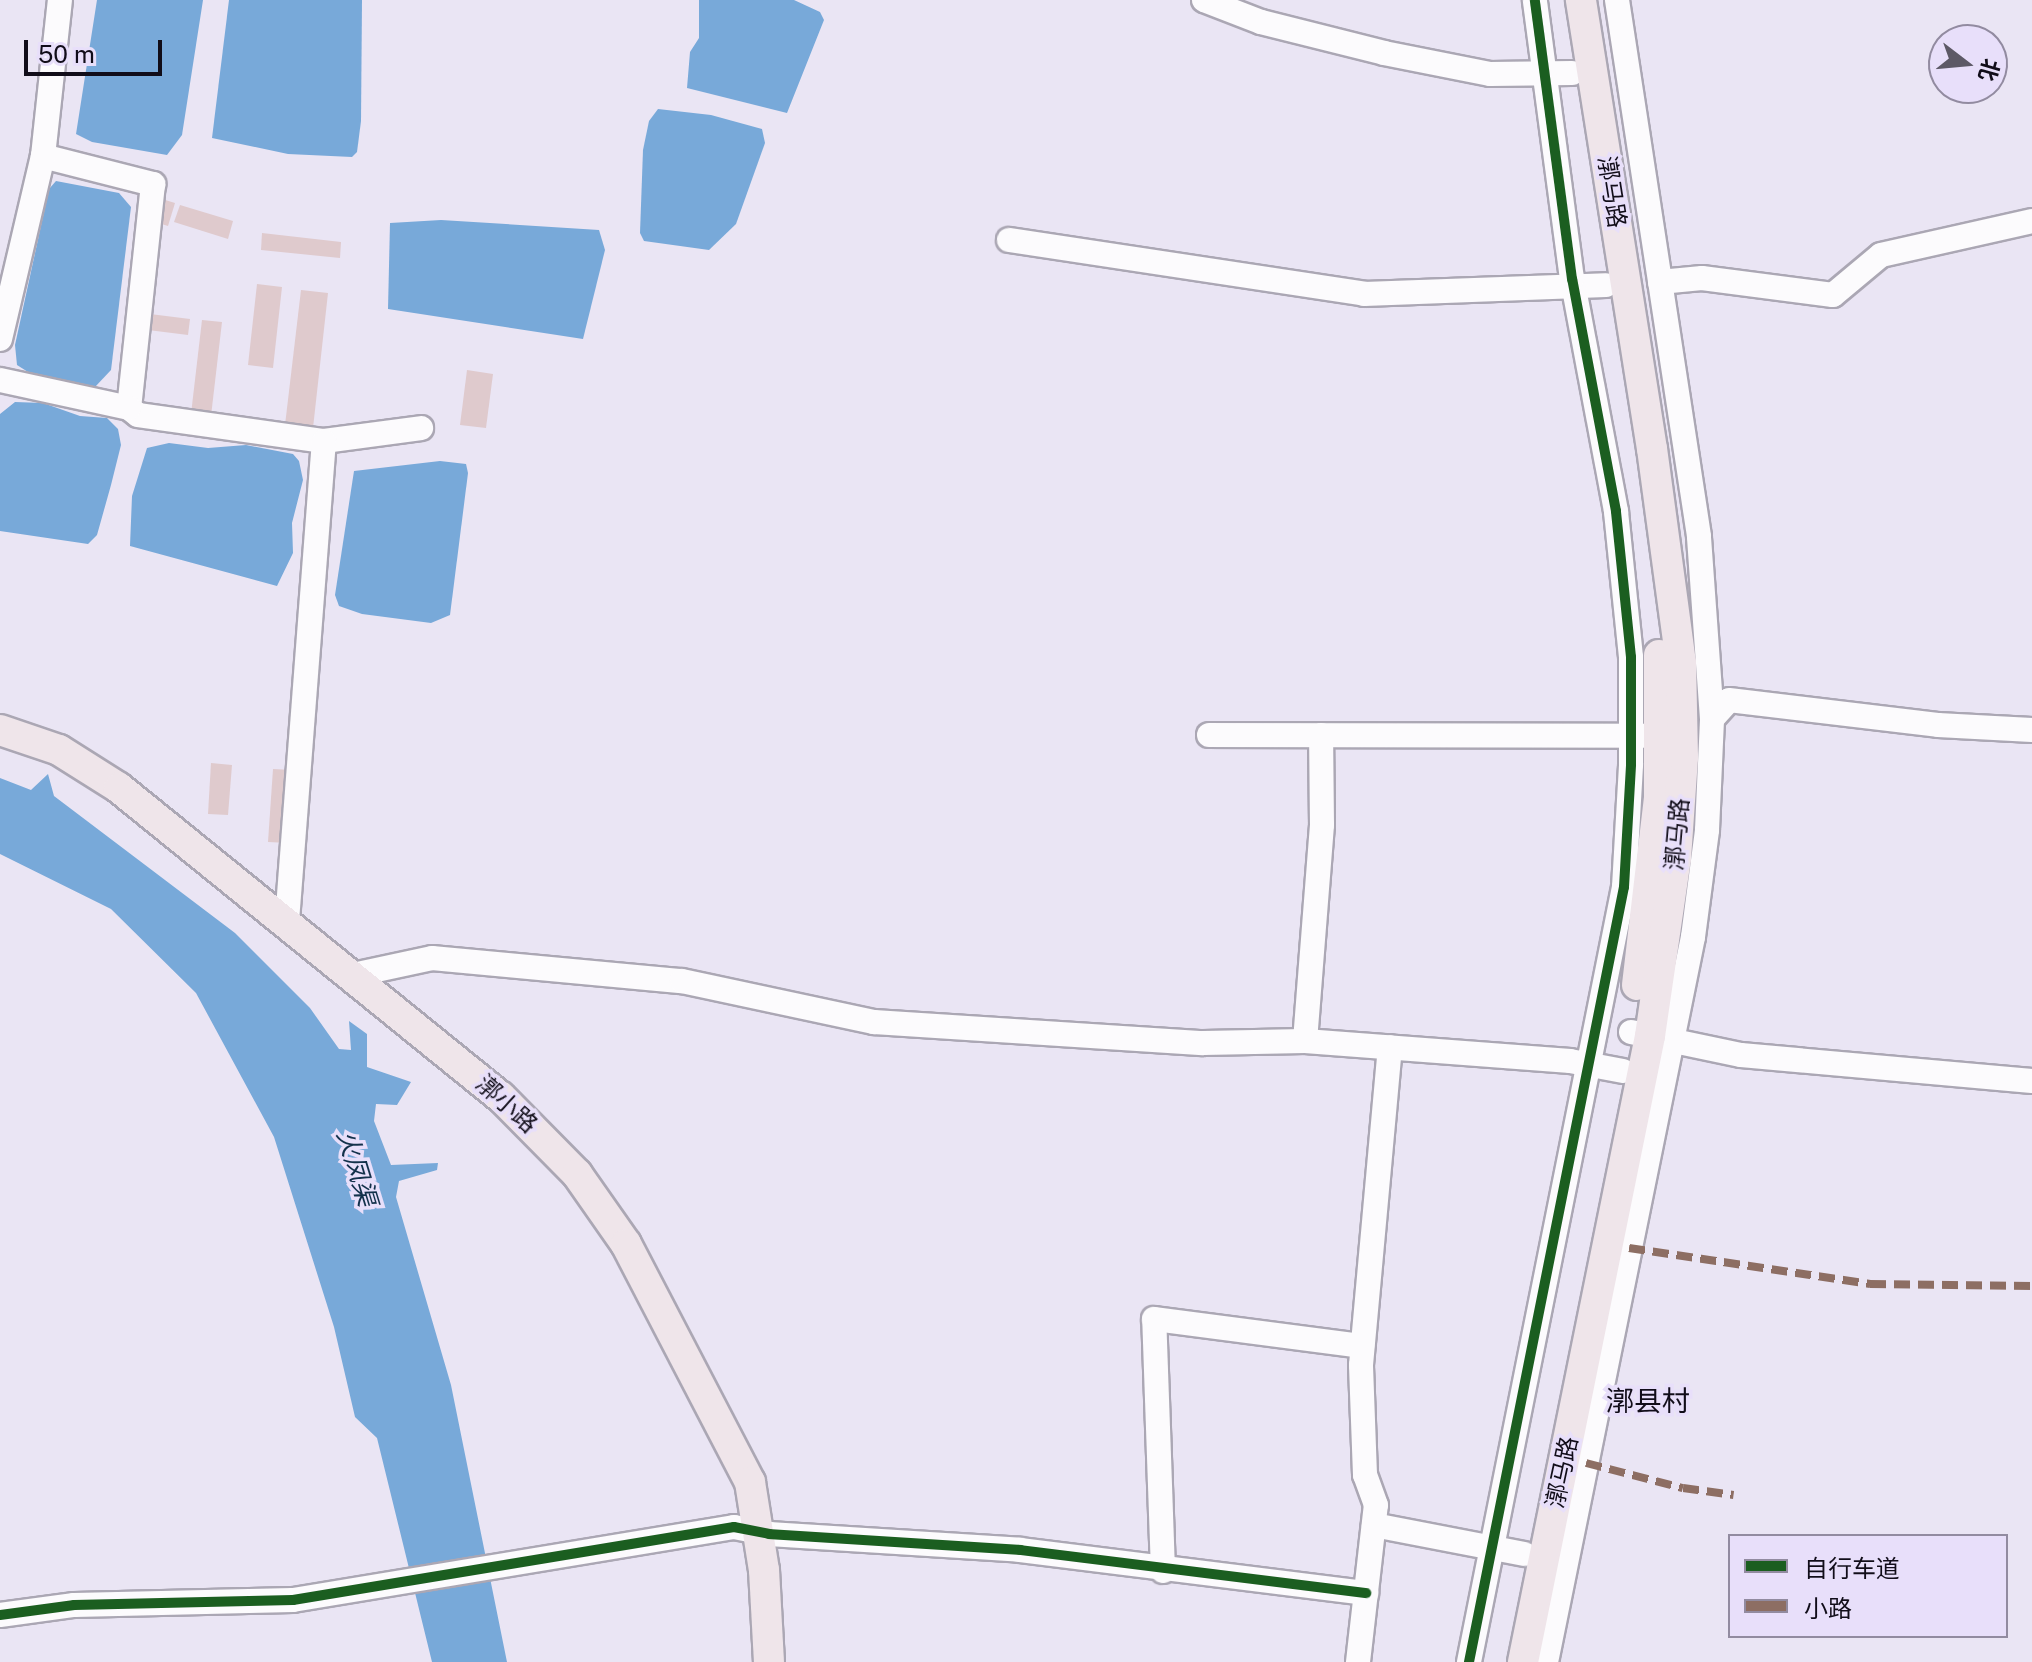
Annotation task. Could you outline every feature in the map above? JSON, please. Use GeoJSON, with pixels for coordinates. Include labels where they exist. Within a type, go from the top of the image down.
{"type":"FeatureCollection","features":[{"type":"Feature","properties":{"kind":"main road","name":"漷马路"},"geometry":{"type":"LineString","coordinates":[[1502,1662],[1623,1071],[1652,1037],[1653,861],[1646,736],[1661,664],[1606,285],[1559,74],[1561,0]]}},
{"type":"Feature","properties":{"kind":"main road","name":"漷马路"},"geometry":{"type":"LineString","coordinates":[[1523,1662],[1652,1037],[1676,858],[1683,757],[1681,663],[1581,0]]}},
{"type":"Feature","properties":{"kind":"main road","name":"漷小路"},"geometry":{"type":"LineString","coordinates":[[0,730],[59,750],[119,788],[287,921],[530,1123],[603,1208],[732,1441],[750,1482],[759,1529],[769,1662]]}},
{"type":"Feature","properties":{"kind":"street"},"geometry":{"type":"LineString","coordinates":[[0,339],[9,268],[43,156],[60,0]]}},
{"type":"Feature","properties":{"kind":"street"},"geometry":{"type":"LineString","coordinates":[[1204,0],[1261,22],[1384,53],[1490,74],[1559,74]]}},
{"type":"Feature","properties":{"kind":"street"},"geometry":{"type":"LineString","coordinates":[[1469,1662],[1590,1065],[1624,887],[1646,736],[1631,657],[1616,511],[1574,287],[1559,74],[1535,0]]}},
{"type":"Feature","properties":{"kind":"street"},"geometry":{"type":"LineString","coordinates":[[1546,1662],[1652,1037],[1707,830],[1712,719],[1699,536],[1617,0]]}},
{"type":"Feature","properties":{"kind":"street"},"geometry":{"type":"LineString","coordinates":[[43,156],[153,184],[129,408]]}},
{"type":"Feature","properties":{"kind":"street"},"geometry":{"type":"LineString","coordinates":[[1660,282],[1702,278],[1833,295],[1881,255],[2032,221]]}},
{"type":"Feature","properties":{"kind":"street"},"geometry":{"type":"LineString","coordinates":[[1009,240],[1364,294],[1606,285]]}},
{"type":"Feature","properties":{"kind":"street"},"geometry":{"type":"LineString","coordinates":[[0,380],[129,408],[138,415],[324,441],[421,428]]}},
{"type":"Feature","properties":{"kind":"street"},"geometry":{"type":"LineString","coordinates":[[287,921],[324,441]]}},
{"type":"Feature","properties":{"kind":"street"},"geometry":{"type":"LineString","coordinates":[[1712,719],[1729,700],[1938,725],[2032,730]]}},
{"type":"Feature","properties":{"kind":"street"},"geometry":{"type":"LineString","coordinates":[[1209,735],[1646,736]]}},
{"type":"Feature","properties":{"kind":"street"},"geometry":{"type":"LineString","coordinates":[[1305,1041],[1322,825],[1321,735]]}},
{"type":"Feature","properties":{"kind":"street"},"geometry":{"type":"LineString","coordinates":[[353,975],[432,958],[682,981],[874,1022],[1203,1043],[1305,1041],[1590,1065],[1623,1071]]}},
{"type":"Feature","properties":{"kind":"street"},"geometry":{"type":"LineString","coordinates":[[1652,1037],[1741,1055],[2032,1081]]}},
{"type":"Feature","properties":{"kind":"street"},"geometry":{"type":"LineString","coordinates":[[1358,1662],[1376,1505],[1365,1475],[1362,1346],[1390,1047]]}},
{"type":"Feature","properties":{"kind":"street"},"geometry":{"type":"LineString","coordinates":[[1163,1571],[1154,1319],[1362,1346]]}},
{"type":"Feature","properties":{"kind":"street"},"geometry":{"type":"LineString","coordinates":[[1374,1525],[1524,1554]]}},
{"type":"Feature","properties":{"kind":"street"},"geometry":{"type":"LineString","coordinates":[[0,1615],[74,1605],[293,1600],[389,1587],[695,1531],[759,1529],[1020,1550],[1163,1571],[1366,1593]]}},
{"type":"Feature","properties":{"kind":"water"},"geometry":{"type":"Polygon","coordinates":[[[97,0],[203,0],[182,135],[167,155],[92,142],[76,134],[97,0]]]}},
{"type":"Feature","properties":{"kind":"water"},"geometry":{"type":"Polygon","coordinates":[[[229,0],[362,0],[361,121],[357,152],[352,157],[288,154],[212,138],[229,0]]]}},
{"type":"Feature","properties":{"kind":"water"},"geometry":{"type":"Polygon","coordinates":[[[699,0],[794,0],[820,12],[824,20],[787,113],[687,88],[690,52],[699,38],[699,0]]]}},
{"type":"Feature","properties":{"kind":"water"},"geometry":{"type":"Polygon","coordinates":[[[658,109],[711,115],[762,129],[765,143],[736,224],[709,250],[644,241],[640,233],[643,150],[649,121],[658,109]]]}},
{"type":"Feature","properties":{"kind":"water"},"geometry":{"type":"Polygon","coordinates":[[[56,181],[119,193],[131,207],[111,370],[95,387],[28,372],[17,365],[15,345],[49,189],[56,181]]]}},
{"type":"Feature","properties":{"kind":"water"},"geometry":{"type":"Polygon","coordinates":[[[441,220],[599,230],[605,250],[583,339],[388,309],[390,223],[441,220]]]}},
{"type":"Feature","properties":{"kind":"water"},"geometry":{"type":"Polygon","coordinates":[[[15,402],[43,403],[80,416],[107,418],[118,429],[121,445],[111,485],[97,535],[88,544],[0,531],[0,414],[15,402]]]}},
{"type":"Feature","properties":{"kind":"water"},"geometry":{"type":"Polygon","coordinates":[[[169,443],[208,448],[246,445],[293,454],[299,461],[303,480],[292,523],[293,553],[277,586],[130,546],[132,496],[147,448],[169,443]]]}},
{"type":"Feature","properties":{"kind":"water"},"geometry":{"type":"Polygon","coordinates":[[[440,461],[466,464],[468,473],[450,615],[431,623],[362,614],[339,606],[335,595],[354,471],[440,461]]]}},
{"type":"Feature","properties":{"kind":"water","name":"火凤渠"},"geometry":{"type":"Polygon","coordinates":[[[48,774],[54,796],[235,933],[310,1008],[339,1049],[351,1050],[349,1021],[367,1034],[367,1067],[411,1082],[397,1105],[376,1104],[374,1121],[391,1165],[438,1163],[437,1170],[399,1181],[396,1197],[451,1385],[507,1662],[432,1662],[377,1438],[355,1417],[334,1327],[274,1137],[196,993],[111,909],[0,854],[0,778],[31,790],[48,774]]]}},
{"type":"Feature","properties":{"kind":"building"},"geometry":{"type":"Polygon","coordinates":[[[162,199],[175,203],[168,226],[155,222],[162,199]]]}},
{"type":"Feature","properties":{"kind":"building"},"geometry":{"type":"Polygon","coordinates":[[[180,205],[233,221],[228,239],[174,222],[180,205]]]}},
{"type":"Feature","properties":{"kind":"building"},"geometry":{"type":"Polygon","coordinates":[[[262,233],[341,242],[340,258],[261,250],[262,233]]]}},
{"type":"Feature","properties":{"kind":"building"},"geometry":{"type":"Polygon","coordinates":[[[257,284],[282,287],[273,368],[248,365],[257,284]]]}},
{"type":"Feature","properties":{"kind":"building"},"geometry":{"type":"Polygon","coordinates":[[[301,290],[328,293],[313,428],[285,425],[301,290]]]}},
{"type":"Feature","properties":{"kind":"building"},"geometry":{"type":"Polygon","coordinates":[[[150,314],[190,319],[188,335],[148,330],[150,314]]]}},
{"type":"Feature","properties":{"kind":"building"},"geometry":{"type":"Polygon","coordinates":[[[202,320],[222,322],[211,416],[191,414],[202,320]]]}},
{"type":"Feature","properties":{"kind":"building"},"geometry":{"type":"Polygon","coordinates":[[[467,370],[493,374],[486,428],[460,425],[467,370]]]}},
{"type":"Feature","properties":{"kind":"building"},"geometry":{"type":"Polygon","coordinates":[[[211,763],[232,765],[228,815],[208,814],[211,763]]]}},
{"type":"Feature","properties":{"kind":"building"},"geometry":{"type":"Polygon","coordinates":[[[273,769],[292,770],[288,843],[268,842],[273,769]]]}},
{"type":"Feature","properties":{"kind":"marked path"},"geometry":{"type":"LineString","coordinates":[[1629,1248],[1870,1284],[2032,1286]]}},
{"type":"Feature","properties":{"kind":"marked path"},"geometry":{"type":"LineString","coordinates":[[1586,1463],[1683,1488],[1734,1495]]}},
{"type":"Feature","properties":{"kind":"cycle path"},"geometry":{"type":"LineString","coordinates":[[1469,1662],[1624,887],[1631,764],[1631,657],[1616,511],[1572,279],[1535,0]]}},
{"type":"Feature","properties":{"kind":"cycle path"},"geometry":{"type":"LineString","coordinates":[[0,1615],[74,1605],[293,1600],[734,1527],[769,1534],[1020,1550],[1366,1593]]}},
{"type":"Feature","properties":{"kind":"district","name":"漷县村"},"geometry":{"type":"Point","coordinates":[1648,1401]}}]}
